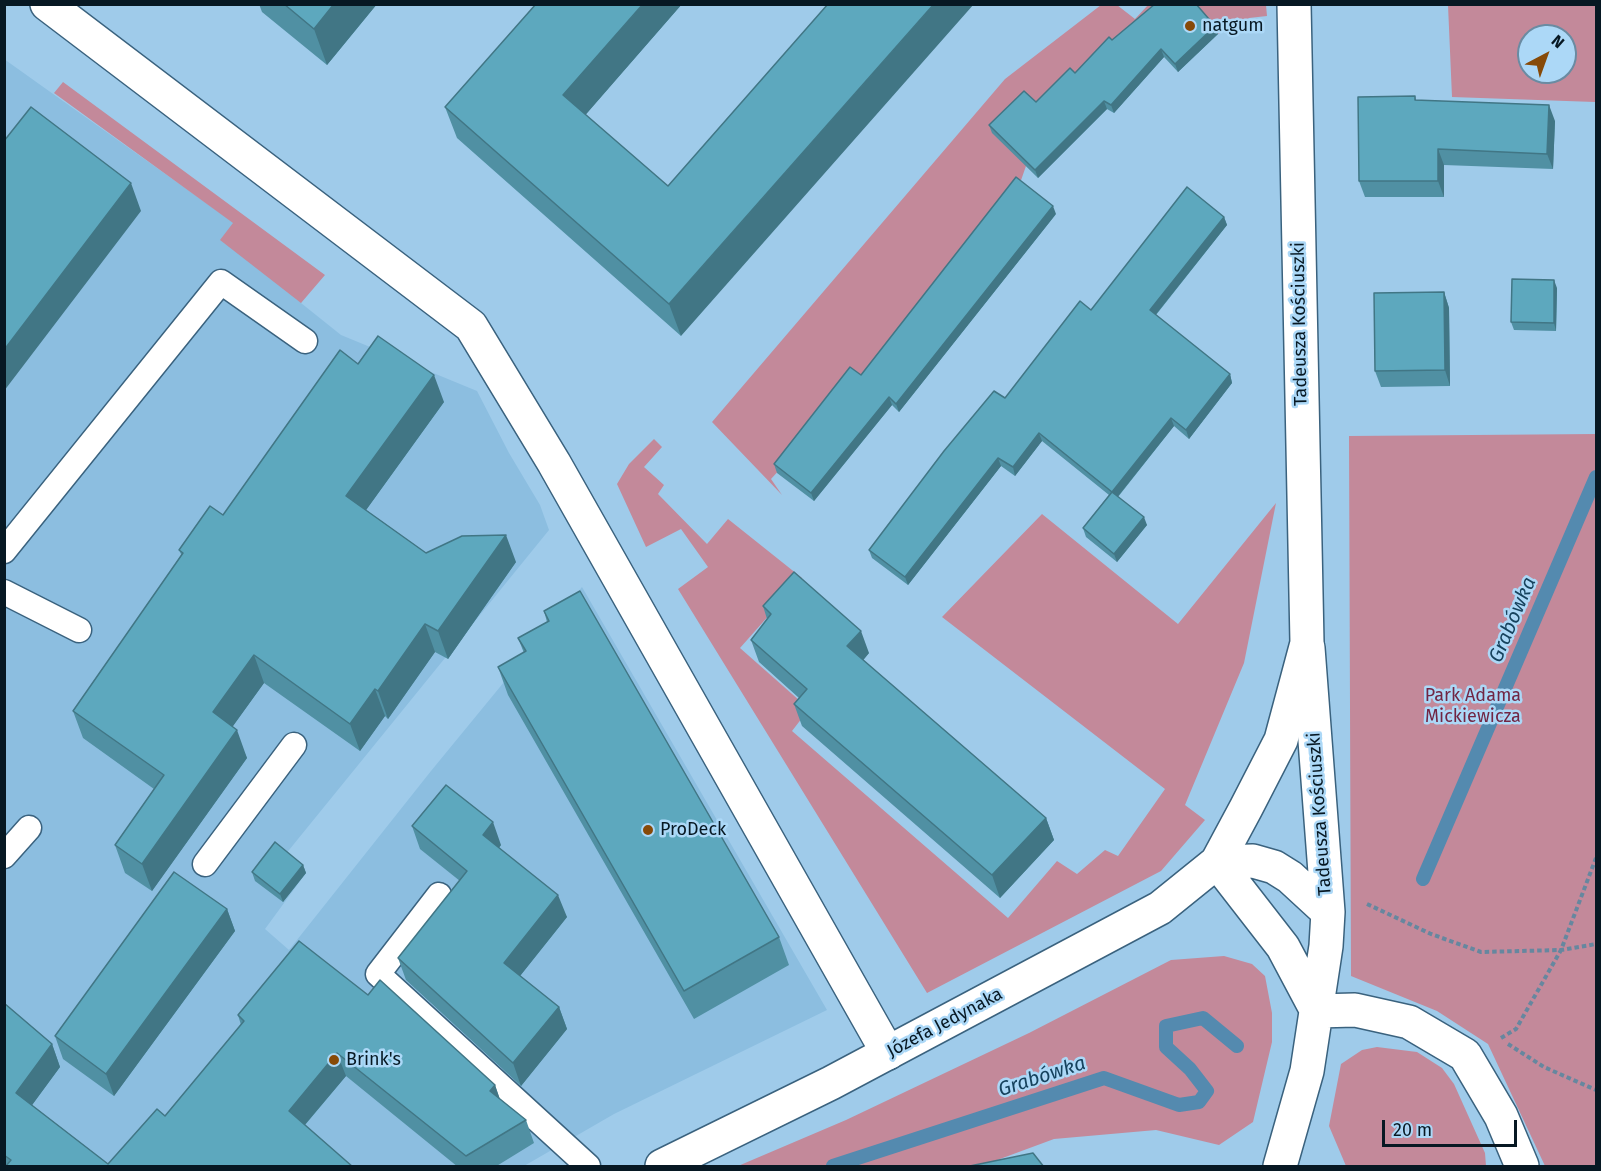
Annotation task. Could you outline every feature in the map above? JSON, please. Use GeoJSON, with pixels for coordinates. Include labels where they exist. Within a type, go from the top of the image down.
{"type":"FeatureCollection","features":[{"type":"Feature","properties":{"kind":"street"},"geometry":{"type":"LineString","coordinates":[[48,4],[471,326],[554,463],[888,1053]]}},
{"type":"Feature","properties":{"kind":"street","name":"Tadeusza Kościuszki"},"geometry":{"type":"LineString","coordinates":[[1280,1167],[1307,1071],[1317,1011],[1328,912],[1307,644],[1294,4]]}},
{"type":"Feature","properties":{"kind":"street","name":"Tadeusza Kościuszki"},"geometry":{"type":"LineString","coordinates":[[1307,644],[1281,740],[1217,862],[1253,861],[1274,867],[1290,877],[1328,912]]}},
{"type":"Feature","properties":{"kind":"street"},"geometry":{"type":"LineString","coordinates":[[1217,862],[1283,947],[1317,1011],[1355,1010],[1409,1022],[1466,1055],[1502,1116],[1522,1167]]}},
{"type":"Feature","properties":{"kind":"street","name":"Józefa Jedynaka"},"geometry":{"type":"LineString","coordinates":[[662,1167],[888,1053],[1161,908],[1217,862]]}},
{"type":"Feature","properties":{"kind":"lane"},"geometry":{"type":"LineString","coordinates":[[4,551],[221,282],[305,341]]}},
{"type":"Feature","properties":{"kind":"lane"},"geometry":{"type":"LineString","coordinates":[[4,592],[79,630]]}},
{"type":"Feature","properties":{"kind":"lane"},"geometry":{"type":"LineString","coordinates":[[206,864],[294,746]]}},
{"type":"Feature","properties":{"kind":"lane"},"geometry":{"type":"LineString","coordinates":[[4,856],[28,828]]}},
{"type":"Feature","properties":{"kind":"lane"},"geometry":{"type":"LineString","coordinates":[[439,895],[378,974],[588,1167]]}},
{"type":"Feature","properties":{"kind":"path"},"geometry":{"type":"LineString","coordinates":[[1466,1055],[1516,1029],[1561,950],[1596,858]]}},
{"type":"Feature","properties":{"kind":"path"},"geometry":{"type":"LineString","coordinates":[[1362,902],[1431,934],[1481,952],[1561,950],[1596,944]]}},
{"type":"Feature","properties":{"kind":"path"},"geometry":{"type":"LineString","coordinates":[[1499,1039],[1544,1067],[1596,1090]]}},
{"type":"Feature","properties":{"kind":"shaded area"},"geometry":{"type":"Polygon","coordinates":[[[4,59],[317,282],[301,303],[341,335],[477,391],[509,453],[540,505],[549,530],[285,855],[306,873],[265,929],[289,950],[431,771],[582,587],[827,1010],[614,1114],[524,1166],[5,1166],[4,59]]]}},
{"type":"Feature","properties":{"kind":"green space"},"geometry":{"type":"Polygon","coordinates":[[[1101,5],[1117,5],[1135,19],[1148,5],[1168,5],[1026,166],[1019,186],[894,345],[771,479],[782,495],[712,422],[1005,79],[1101,5]]]}},
{"type":"Feature","properties":{"kind":"green space"},"geometry":{"type":"Polygon","coordinates":[[[1192,5],[1266,5],[1267,16],[1249,18],[1218,34],[1192,5]]]}},
{"type":"Feature","properties":{"kind":"green space"},"geometry":{"type":"Polygon","coordinates":[[[1448,5],[1596,5],[1596,312],[1595,102],[1452,97],[1448,5]]]}},
{"type":"Feature","properties":{"kind":"green space"},"geometry":{"type":"Polygon","coordinates":[[[63,82],[325,275],[301,303],[220,240],[233,223],[54,93],[63,82]]]}},
{"type":"Feature","properties":{"kind":"green space","name":"Park Adama Mickiewicza"},"geometry":{"type":"Polygon","coordinates":[[[1596,434],[1596,1166],[1545,1166],[1488,1044],[1437,1011],[1351,976],[1349,436],[1596,434]]]}},
{"type":"Feature","properties":{"kind":"green space"},"geometry":{"type":"Polygon","coordinates":[[[654,439],[662,447],[644,467],[664,485],[658,494],[707,544],[728,519],[802,578],[740,648],[809,709],[792,731],[1008,918],[1057,861],[1077,874],[1105,850],[1118,856],[1165,789],[942,617],[1042,514],[1178,624],[1276,503],[1244,663],[1185,805],[1205,820],[1161,871],[927,993],[678,589],[708,567],[681,529],[646,547],[617,484],[629,464],[654,439]]]}},
{"type":"Feature","properties":{"kind":"green space"},"geometry":{"type":"Polygon","coordinates":[[[1224,956],[1252,964],[1265,976],[1272,1013],[1272,1042],[1253,1122],[1219,1145],[1156,1130],[1054,1139],[981,1166],[738,1166],[846,1120],[1029,1033],[1171,960],[1224,956]]]}},
{"type":"Feature","properties":{"kind":"green space"},"geometry":{"type":"Polygon","coordinates":[[[1377,1047],[1417,1052],[1442,1068],[1454,1084],[1485,1153],[1486,1166],[1346,1166],[1329,1126],[1341,1064],[1362,1050],[1377,1047]]]}},
{"type":"Feature","properties":{"kind":"building"},"geometry":{"type":"Polygon","coordinates":[[[284,4],[334,4],[314,29],[284,4]]]}},
{"type":"Feature","properties":{"kind":"building"},"geometry":{"type":"Polygon","coordinates":[[[536,4],[643,4],[563,95],[668,186],[828,4],[934,4],[669,304],[445,107],[536,4]]]}},
{"type":"Feature","properties":{"kind":"building"},"geometry":{"type":"Polygon","coordinates":[[[1155,4],[1196,4],[1215,26],[1175,64],[1161,49],[1111,105],[1104,101],[1035,170],[989,125],[1024,91],[1036,102],[1070,68],[1075,73],[1109,37],[1112,40],[1155,4]]]}},
{"type":"Feature","properties":{"kind":"building"},"geometry":{"type":"Polygon","coordinates":[[[1415,96],[1415,100],[1549,105],[1547,154],[1438,149],[1438,181],[1359,181],[1358,97],[1415,96]]]}},
{"type":"Feature","properties":{"kind":"building"},"geometry":{"type":"Polygon","coordinates":[[[31,107],[131,183],[4,350],[4,141],[31,107]]]}},
{"type":"Feature","properties":{"kind":"building"},"geometry":{"type":"Polygon","coordinates":[[[1016,177],[1053,206],[896,404],[889,397],[811,493],[774,464],[850,367],[861,375],[1016,177]]]}},
{"type":"Feature","properties":{"kind":"building"},"geometry":{"type":"Polygon","coordinates":[[[1187,187],[1224,217],[1150,310],[1230,374],[1186,430],[1171,418],[1112,492],[1039,433],[1013,467],[998,458],[905,577],[869,550],[944,451],[994,391],[1005,398],[1080,301],[1091,310],[1187,187]]]}},
{"type":"Feature","properties":{"kind":"building"},"geometry":{"type":"Polygon","coordinates":[[[1512,279],[1554,280],[1554,323],[1511,322],[1512,279]]]}},
{"type":"Feature","properties":{"kind":"building"},"geometry":{"type":"Polygon","coordinates":[[[1444,292],[1445,370],[1375,371],[1374,293],[1444,292]]]}},
{"type":"Feature","properties":{"kind":"building"},"geometry":{"type":"Polygon","coordinates":[[[378,336],[434,375],[346,496],[426,553],[462,536],[506,535],[438,631],[425,624],[378,691],[375,689],[350,724],[254,655],[213,712],[237,730],[142,864],[115,845],[164,775],[73,711],[183,553],[179,550],[210,506],[223,515],[340,350],[358,364],[378,336]]]}},
{"type":"Feature","properties":{"kind":"building"},"geometry":{"type":"Polygon","coordinates":[[[1112,492],[1144,517],[1114,554],[1083,528],[1112,492]]]}},
{"type":"Feature","properties":{"kind":"building"},"geometry":{"type":"Polygon","coordinates":[[[794,572],[861,631],[847,646],[1046,818],[992,875],[794,704],[807,689],[751,640],[771,614],[763,606],[794,572]]]}},
{"type":"Feature","properties":{"kind":"building","name":"ProDeck"},"geometry":{"type":"Polygon","coordinates":[[[580,591],[779,937],[684,991],[498,667],[526,651],[518,638],[549,621],[544,611],[580,591]]]}},
{"type":"Feature","properties":{"kind":"building"},"geometry":{"type":"Polygon","coordinates":[[[446,785],[493,822],[483,835],[558,895],[504,963],[559,1007],[513,1063],[398,958],[467,871],[412,826],[446,785]]]}},
{"type":"Feature","properties":{"kind":"building"},"geometry":{"type":"Polygon","coordinates":[[[275,842],[303,865],[280,894],[252,872],[275,842]]]}},
{"type":"Feature","properties":{"kind":"building"},"geometry":{"type":"Polygon","coordinates":[[[174,872],[227,909],[106,1074],[55,1036],[174,872]]]}},
{"type":"Feature","properties":{"kind":"building"},"geometry":{"type":"Polygon","coordinates":[[[299,941],[368,995],[380,980],[495,1085],[490,1091],[526,1120],[466,1156],[337,1053],[289,1111],[353,1167],[5,1167],[11,1160],[4,1155],[4,1003],[52,1044],[16,1093],[108,1164],[157,1109],[165,1116],[244,1021],[238,1015],[299,941]]]}},
{"type":"Feature","properties":{"kind":"building"},"geometry":{"type":"Polygon","coordinates":[[[1033,1153],[1044,1167],[965,1167],[1033,1153]]]}},
{"type":"Feature","properties":{"kind":"waterway","name":"Grabówka"},"geometry":{"type":"LineString","coordinates":[[1423,879],[1596,477]]}},
{"type":"Feature","properties":{"kind":"waterway","name":"Grabówka"},"geometry":{"type":"LineString","coordinates":[[833,1166],[1104,1078],[1179,1105],[1199,1102],[1207,1091],[1190,1069],[1166,1047],[1166,1026],[1203,1018],[1237,1046]]}},
{"type":"Feature","properties":{"kind":"place","name":"natgum"},"geometry":{"type":"Point","coordinates":[1190,26]}},
{"type":"Feature","properties":{"kind":"place","name":"ProDeck"},"geometry":{"type":"Point","coordinates":[648,830]}},
{"type":"Feature","properties":{"kind":"place","name":"Brink's"},"geometry":{"type":"Point","coordinates":[334,1060]}}]}
